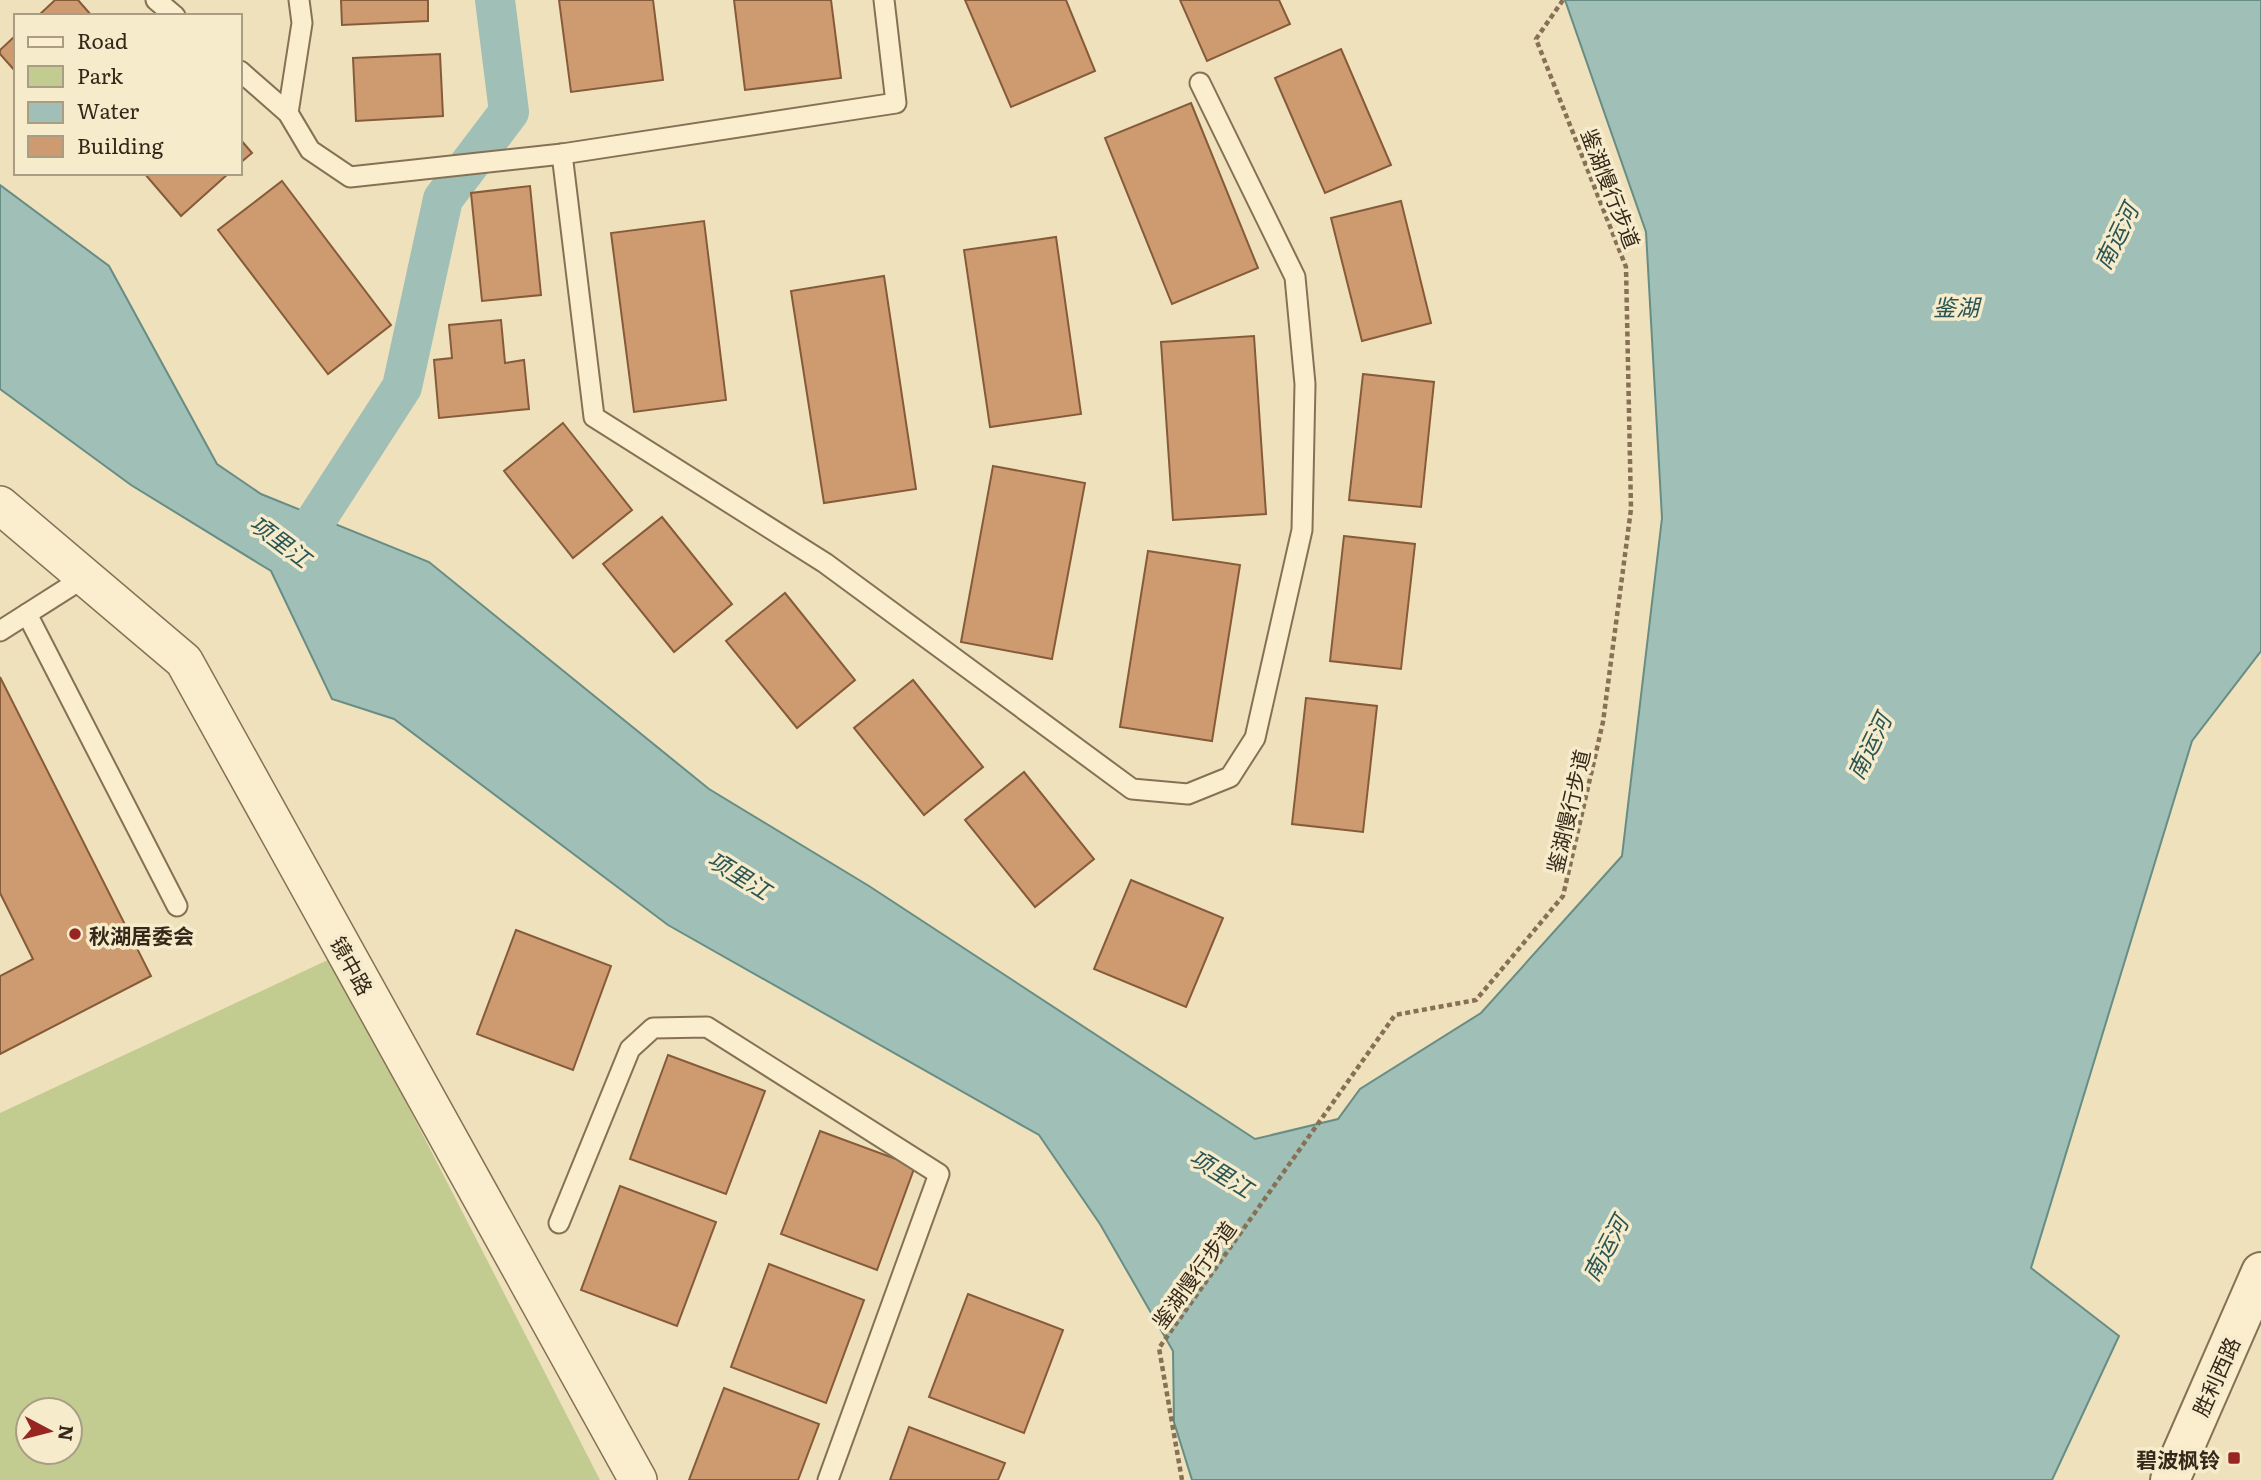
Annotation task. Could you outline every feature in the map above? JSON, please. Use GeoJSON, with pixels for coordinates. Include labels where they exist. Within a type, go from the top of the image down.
{"type":"FeatureCollection","features":[{"type":"Feature","properties":{"kind":"street","name":"镜中路"},"geometry":{"type":"LineString","coordinates":[[0,505],[184,661],[638,1480]]}},
{"type":"Feature","properties":{"kind":"street","name":"胜利西路"},"geometry":{"type":"LineString","coordinates":[[2170,1480],[2261,1272]]}},
{"type":"Feature","properties":{"kind":"lane"},"geometry":{"type":"LineString","coordinates":[[156,0],[173,14]]}},
{"type":"Feature","properties":{"kind":"lane"},"geometry":{"type":"LineString","coordinates":[[288,113],[302,23],[299,0]]}},
{"type":"Feature","properties":{"kind":"lane"},"geometry":{"type":"LineString","coordinates":[[242,73],[288,113],[310,150],[350,177],[562,154],[896,103],[884,0]]}},
{"type":"Feature","properties":{"kind":"lane"},"geometry":{"type":"LineString","coordinates":[[562,154],[594,417],[825,563],[1132,789],[1188,794],[1230,777],[1255,738],[1302,530],[1303,504],[1305,384],[1295,277],[1200,83]]}},
{"type":"Feature","properties":{"kind":"lane"},"geometry":{"type":"LineString","coordinates":[[0,631],[85,577]]}},
{"type":"Feature","properties":{"kind":"lane"},"geometry":{"type":"LineString","coordinates":[[27,614],[177,906]]}},
{"type":"Feature","properties":{"kind":"lane"},"geometry":{"type":"LineString","coordinates":[[559,1223],[630,1049],[653,1028],[707,1027],[939,1174],[828,1480]]}},
{"type":"Feature","properties":{"kind":"path","name":"鉴湖慢行步道"},"geometry":{"type":"LineString","coordinates":[[1182,1480],[1159,1348],[1395,1015],[1476,1000],[1563,897],[1603,722],[1631,509],[1626,267],[1536,39],[1563,0]]}},
{"type":"Feature","properties":{"kind":"green space"},"geometry":{"type":"Polygon","coordinates":[[[332,958],[600,1480],[0,1480],[0,1113],[332,958]]]}},
{"type":"Feature","properties":{"kind":"water","name":"鉴湖"},"geometry":{"type":"Polygon","coordinates":[[[1565,0],[2261,0],[2261,651],[2192,741],[2031,1268],[2119,1336],[2052,1480],[1192,1480],[1174,1422],[1173,1351],[1100,1224],[1039,1135],[668,925],[394,719],[332,699],[271,571],[131,485],[0,389],[0,185],[109,266],[217,464],[261,494],[429,562],[709,789],[869,886],[1255,1139],[1338,1119],[1360,1089],[1481,1013],[1622,856],[1662,518],[1646,232],[1565,0]]]}},
{"type":"Feature","properties":{"kind":"building"},"geometry":{"type":"Polygon","coordinates":[[[55,0],[78,0],[90,14],[40,14],[55,0]]]}},
{"type":"Feature","properties":{"kind":"building"},"geometry":{"type":"Polygon","coordinates":[[[341,0],[428,0],[428,21],[342,25],[341,0]]]}},
{"type":"Feature","properties":{"kind":"building"},"geometry":{"type":"Polygon","coordinates":[[[559,0],[653,0],[663,80],[571,92],[559,0]]]}},
{"type":"Feature","properties":{"kind":"building"},"geometry":{"type":"Polygon","coordinates":[[[734,0],[831,0],[841,78],[745,90],[734,0]]]}},
{"type":"Feature","properties":{"kind":"building"},"geometry":{"type":"Polygon","coordinates":[[[965,0],[1066,0],[1095,71],[1011,107],[965,0]]]}},
{"type":"Feature","properties":{"kind":"building"},"geometry":{"type":"Polygon","coordinates":[[[1180,0],[1279,0],[1290,24],[1207,61],[1180,0]]]}},
{"type":"Feature","properties":{"kind":"building"},"geometry":{"type":"Polygon","coordinates":[[[14,37],[14,70],[0,54],[0,50],[14,37]]]}},
{"type":"Feature","properties":{"kind":"building"},"geometry":{"type":"Polygon","coordinates":[[[1341,49],[1391,165],[1325,193],[1275,78],[1341,49]]]}},
{"type":"Feature","properties":{"kind":"building"},"geometry":{"type":"Polygon","coordinates":[[[440,54],[443,116],[356,121],[353,58],[440,54]]]}},
{"type":"Feature","properties":{"kind":"building"},"geometry":{"type":"Polygon","coordinates":[[[1191,103],[1258,268],[1172,304],[1105,138],[1191,103]]]}},
{"type":"Feature","properties":{"kind":"building"},"geometry":{"type":"Polygon","coordinates":[[[242,141],[252,153],[242,161],[242,141]]]}},
{"type":"Feature","properties":{"kind":"building"},"geometry":{"type":"Polygon","coordinates":[[[146,175],[227,175],[181,216],[146,175]]]}},
{"type":"Feature","properties":{"kind":"building"},"geometry":{"type":"Polygon","coordinates":[[[282,181],[391,325],[328,374],[218,230],[282,181]]]}},
{"type":"Feature","properties":{"kind":"building"},"geometry":{"type":"Polygon","coordinates":[[[530,186],[541,295],[482,301],[471,193],[530,186]]]}},
{"type":"Feature","properties":{"kind":"building"},"geometry":{"type":"Polygon","coordinates":[[[1401,201],[1431,323],[1362,341],[1331,218],[1401,201]]]}},
{"type":"Feature","properties":{"kind":"building"},"geometry":{"type":"Polygon","coordinates":[[[704,221],[726,400],[634,412],[611,233],[704,221]]]}},
{"type":"Feature","properties":{"kind":"building"},"geometry":{"type":"Polygon","coordinates":[[[1056,237],[1081,414],[990,427],[964,250],[1056,237]]]}},
{"type":"Feature","properties":{"kind":"building"},"geometry":{"type":"Polygon","coordinates":[[[884,276],[916,489],[824,503],[791,291],[884,276]]]}},
{"type":"Feature","properties":{"kind":"building"},"geometry":{"type":"Polygon","coordinates":[[[501,320],[505,363],[524,360],[529,409],[439,418],[434,360],[452,358],[449,325],[501,320]]]}},
{"type":"Feature","properties":{"kind":"building"},"geometry":{"type":"Polygon","coordinates":[[[1254,336],[1266,514],[1173,520],[1161,342],[1254,336]]]}},
{"type":"Feature","properties":{"kind":"building"},"geometry":{"type":"Polygon","coordinates":[[[1363,374],[1434,382],[1421,507],[1349,500],[1363,374]]]}},
{"type":"Feature","properties":{"kind":"building"},"geometry":{"type":"Polygon","coordinates":[[[563,423],[632,510],[573,558],[504,471],[563,423]]]}},
{"type":"Feature","properties":{"kind":"building"},"geometry":{"type":"Polygon","coordinates":[[[993,466],[1085,483],[1052,659],[961,642],[993,466]]]}},
{"type":"Feature","properties":{"kind":"building"},"geometry":{"type":"Polygon","coordinates":[[[662,517],[732,604],[674,652],[603,564],[662,517]]]}},
{"type":"Feature","properties":{"kind":"building"},"geometry":{"type":"Polygon","coordinates":[[[1344,536],[1415,544],[1401,669],[1330,661],[1344,536]]]}},
{"type":"Feature","properties":{"kind":"building"},"geometry":{"type":"Polygon","coordinates":[[[1148,551],[1240,565],[1212,741],[1120,727],[1148,551]]]}},
{"type":"Feature","properties":{"kind":"building"},"geometry":{"type":"Polygon","coordinates":[[[785,593],[855,680],[797,728],[726,641],[785,593]]]}},
{"type":"Feature","properties":{"kind":"building"},"geometry":{"type":"Polygon","coordinates":[[[0,677],[151,976],[0,1054],[0,976],[33,959],[0,893],[0,677]]]}},
{"type":"Feature","properties":{"kind":"building"},"geometry":{"type":"Polygon","coordinates":[[[913,680],[983,767],[924,815],[854,728],[913,680]]]}},
{"type":"Feature","properties":{"kind":"building"},"geometry":{"type":"Polygon","coordinates":[[[1306,698],[1377,706],[1363,832],[1292,824],[1306,698]]]}},
{"type":"Feature","properties":{"kind":"building"},"geometry":{"type":"Polygon","coordinates":[[[1024,772],[1094,859],[1035,907],[965,820],[1024,772]]]}},
{"type":"Feature","properties":{"kind":"building"},"geometry":{"type":"Polygon","coordinates":[[[1131,880],[1223,918],[1186,1007],[1094,969],[1131,880]]]}},
{"type":"Feature","properties":{"kind":"building"},"geometry":{"type":"Polygon","coordinates":[[[516,930],[611,966],[573,1070],[477,1034],[516,930]]]}},
{"type":"Feature","properties":{"kind":"building"},"geometry":{"type":"Polygon","coordinates":[[[668,1055],[765,1091],[726,1194],[630,1159],[668,1055]]]}},
{"type":"Feature","properties":{"kind":"building"},"geometry":{"type":"Polygon","coordinates":[[[820,1131],[915,1166],[877,1270],[781,1234],[820,1131]]]}},
{"type":"Feature","properties":{"kind":"building"},"geometry":{"type":"Polygon","coordinates":[[[620,1186],[716,1222],[677,1326],[581,1290],[620,1186]]]}},
{"type":"Feature","properties":{"kind":"building"},"geometry":{"type":"Polygon","coordinates":[[[769,1264],[864,1300],[826,1403],[731,1367],[769,1264]]]}},
{"type":"Feature","properties":{"kind":"building"},"geometry":{"type":"Polygon","coordinates":[[[968,1294],[1063,1330],[1024,1433],[929,1397],[968,1294]]]}},
{"type":"Feature","properties":{"kind":"building"},"geometry":{"type":"Polygon","coordinates":[[[724,1388],[819,1424],[798,1480],[689,1480],[724,1388]]]}},
{"type":"Feature","properties":{"kind":"building"},"geometry":{"type":"Polygon","coordinates":[[[909,1427],[1005,1463],[998,1480],[890,1480],[909,1427]]]}},
{"type":"Feature","properties":{"kind":"waterway","name":"项里江"},"geometry":{"type":"LineString","coordinates":[[296,551],[402,387],[443,199],[509,112],[495,0]]}},
{"type":"Feature","properties":{"kind":"place","name":"秋湖居委会"},"geometry":{"type":"Point","coordinates":[75,934]}},
{"type":"Feature","properties":{"kind":"place","name":"碧波枫铃"},"geometry":{"type":"Point","coordinates":[2234,1458]}},
{"type":"Feature","properties":{"kind":"water label","name":"南运河"},"geometry":{"type":"Point","coordinates":[2115,236]}},
{"type":"Feature","properties":{"kind":"water label","name":"南运河"},"geometry":{"type":"Point","coordinates":[1868,746]}},
{"type":"Feature","properties":{"kind":"water label","name":"南运河"},"geometry":{"type":"Point","coordinates":[1604,1248]}}]}
